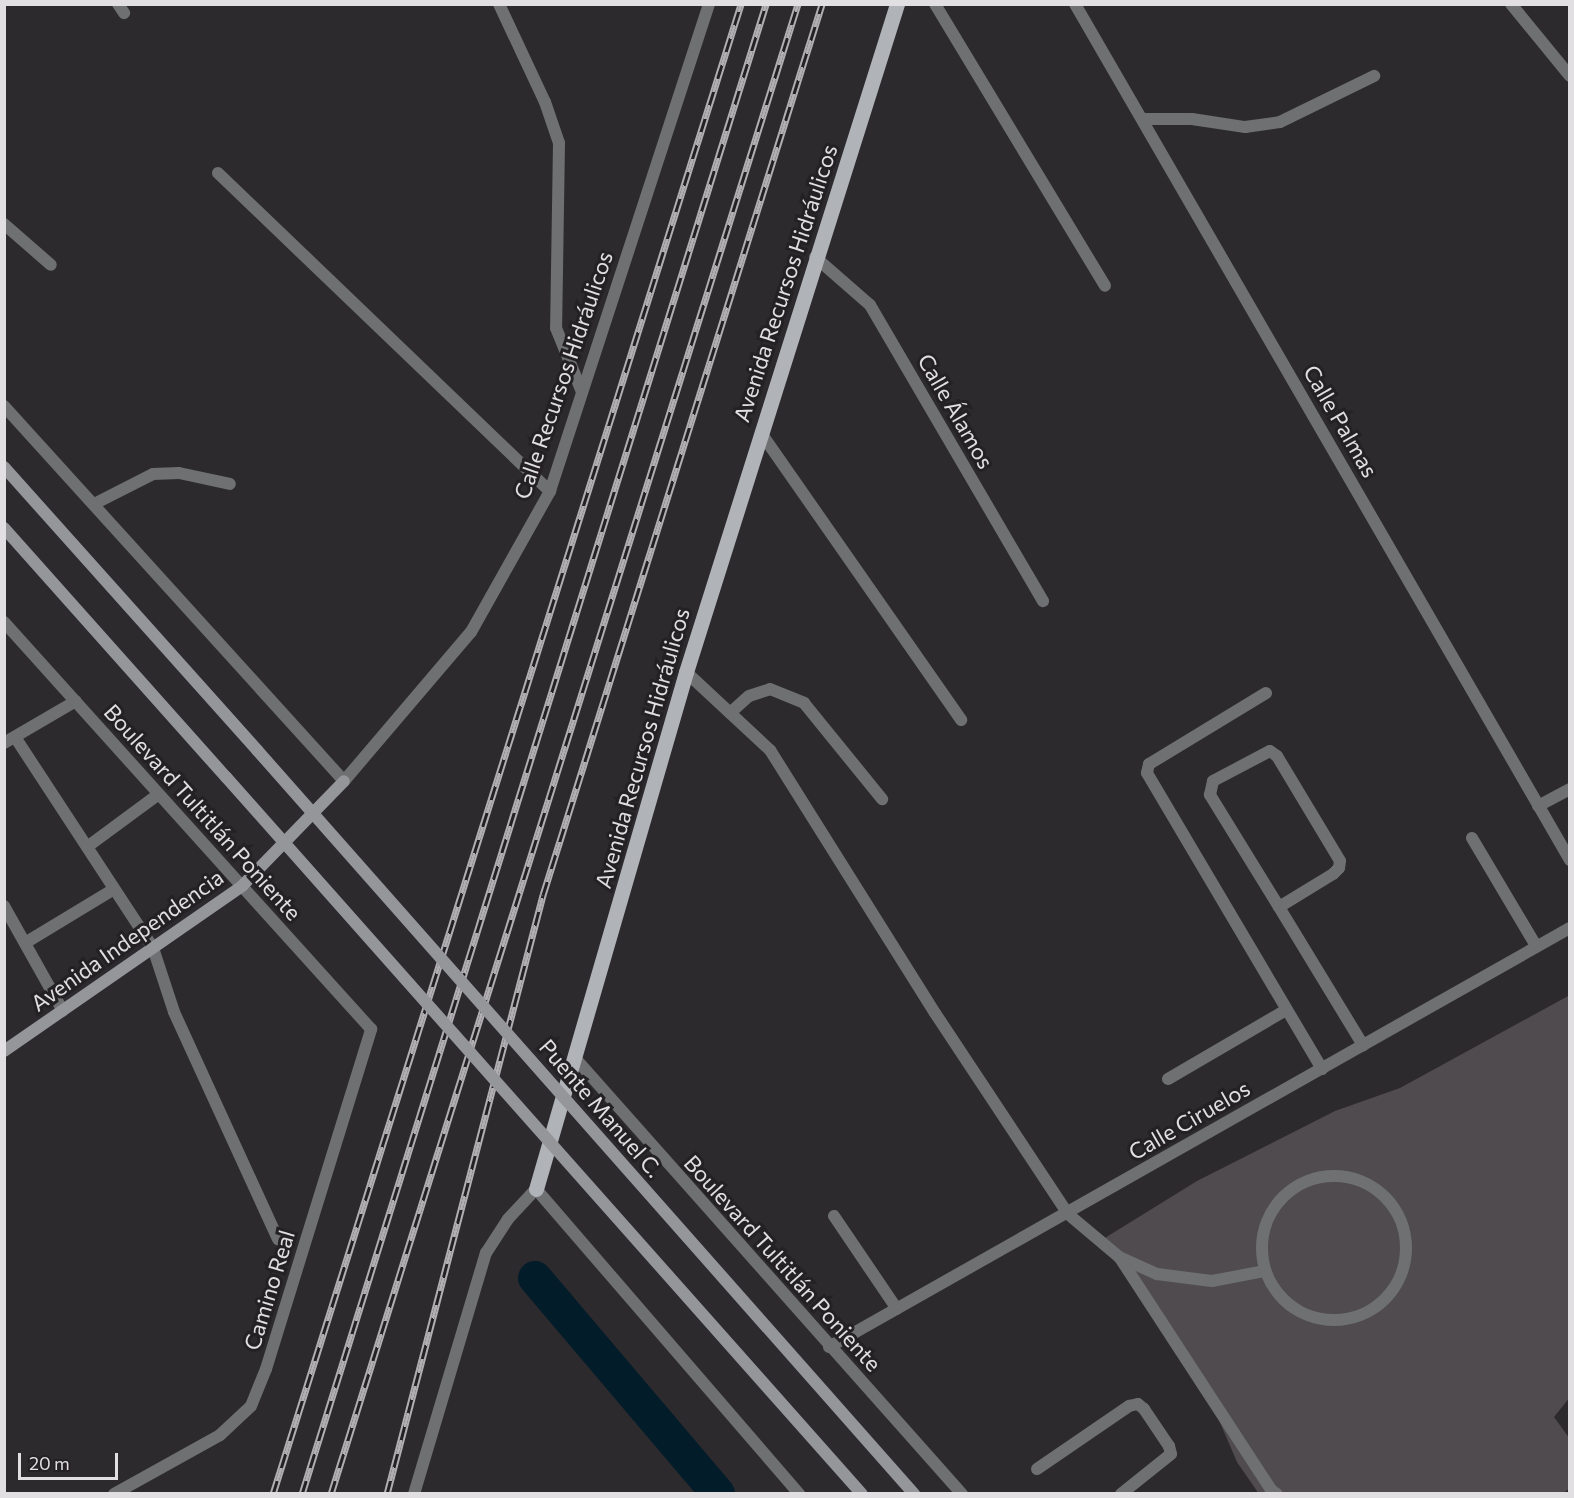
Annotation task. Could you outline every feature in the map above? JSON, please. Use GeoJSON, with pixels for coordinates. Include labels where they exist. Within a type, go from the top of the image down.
{"type":"FeatureCollection","features":[{"type":"Feature","properties":{"kind":"main road","name":"Avenida Recursos Hidráulicos"},"geometry":{"type":"LineString","coordinates":[[536,1189],[686,672],[815,257],[897,4]]}},
{"type":"Feature","properties":{"kind":"main road","name":"Puente Manuel C."},"geometry":{"type":"LineString","coordinates":[[4,467],[914,1494]]}},
{"type":"Feature","properties":{"kind":"main road","name":"Boulevard Tultitlán Poniente"},"geometry":{"type":"LineString","coordinates":[[4,528],[862,1494]]}},
{"type":"Feature","properties":{"kind":"main road","name":"Avenida Independencia"},"geometry":{"type":"LineString","coordinates":[[4,1051],[242,886],[344,781]]}},
{"type":"Feature","properties":{"kind":"street"},"geometry":{"type":"LineString","coordinates":[[499,4],[545,102],[559,143],[556,328],[582,392]]}},
{"type":"Feature","properties":{"kind":"street","name":"Calle Recursos Hidráulicos"},"geometry":{"type":"LineString","coordinates":[[344,781],[471,632],[550,491],[709,4]]}},
{"type":"Feature","properties":{"kind":"street"},"geometry":{"type":"LineString","coordinates":[[935,4],[1105,285]]}},
{"type":"Feature","properties":{"kind":"street","name":"Calle Palmas"},"geometry":{"type":"LineString","coordinates":[[1075,4],[1144,119],[1569,860]]}},
{"type":"Feature","properties":{"kind":"street"},"geometry":{"type":"LineString","coordinates":[[1510,4],[1569,76]]}},
{"type":"Feature","properties":{"kind":"street"},"geometry":{"type":"LineString","coordinates":[[1144,119],[1192,119],[1245,127],[1280,122],[1374,76]]}},
{"type":"Feature","properties":{"kind":"street"},"geometry":{"type":"LineString","coordinates":[[218,173],[550,491]]}},
{"type":"Feature","properties":{"kind":"street"},"geometry":{"type":"LineString","coordinates":[[4,224],[51,264]]}},
{"type":"Feature","properties":{"kind":"street","name":"Calle Álamos"},"geometry":{"type":"LineString","coordinates":[[815,257],[870,305],[1042,601]]}},
{"type":"Feature","properties":{"kind":"street"},"geometry":{"type":"LineString","coordinates":[[4,406],[344,781]]}},
{"type":"Feature","properties":{"kind":"street"},"geometry":{"type":"LineString","coordinates":[[761,433],[961,720]]}},
{"type":"Feature","properties":{"kind":"street"},"geometry":{"type":"LineString","coordinates":[[94,504],[153,474],[179,473],[230,484]]}},
{"type":"Feature","properties":{"kind":"street","name":"Boulevard Tultitlán Poniente"},"geometry":{"type":"LineString","coordinates":[[4,622],[371,1029]]}},
{"type":"Feature","properties":{"kind":"street"},"geometry":{"type":"LineString","coordinates":[[686,672],[770,750],[935,1013],[1068,1214],[1119,1257],[1157,1274],[1212,1281],[1265,1271]]}},
{"type":"Feature","properties":{"kind":"street"},"geometry":{"type":"LineString","coordinates":[[730,713],[749,696],[770,689],[804,703],[882,799]]}},
{"type":"Feature","properties":{"kind":"street"},"geometry":{"type":"LineString","coordinates":[[1266,693],[1146,767],[1322,1069]]}},
{"type":"Feature","properties":{"kind":"street"},"geometry":{"type":"LineString","coordinates":[[76,701],[10,740],[87,847],[153,948],[174,1012],[278,1239]]}},
{"type":"Feature","properties":{"kind":"street"},"geometry":{"type":"LineString","coordinates":[[1279,907],[1333,874],[1339,868],[1340,861],[1277,756],[1270,751],[1213,781],[1210,795],[1363,1045]]}},
{"type":"Feature","properties":{"kind":"street"},"geometry":{"type":"LineString","coordinates":[[1538,806],[1569,789]]}},
{"type":"Feature","properties":{"kind":"street"},"geometry":{"type":"LineString","coordinates":[[87,847],[159,794]]}},
{"type":"Feature","properties":{"kind":"street"},"geometry":{"type":"LineString","coordinates":[[1472,838],[1536,946]]}},
{"type":"Feature","properties":{"kind":"street"},"geometry":{"type":"LineString","coordinates":[[25,943],[114,889]]}},
{"type":"Feature","properties":{"kind":"street"},"geometry":{"type":"LineString","coordinates":[[4,906],[63,1011]]}},
{"type":"Feature","properties":{"kind":"street","name":"Calle Ciruelos"},"geometry":{"type":"LineString","coordinates":[[829,1347],[1068,1214],[1569,928]]}},
{"type":"Feature","properties":{"kind":"street"},"geometry":{"type":"LineString","coordinates":[[1168,1078],[1286,1010]]}},
{"type":"Feature","properties":{"kind":"street","name":"Camino Real"},"geometry":{"type":"LineString","coordinates":[[114,1494],[220,1435],[251,1406],[266,1369],[371,1029]]}},
{"type":"Feature","properties":{"kind":"street","name":"Boulevard Tultitlán Poniente"},"geometry":{"type":"LineString","coordinates":[[575,1058],[829,1347],[962,1494]]}},
{"type":"Feature","properties":{"kind":"street"},"geometry":{"type":"LineString","coordinates":[[1337,1176],[1360,1180],[1380,1192],[1395,1209],[1405,1230],[1406,1255],[1400,1278],[1386,1298],[1366,1313],[1350,1317],[1318,1318],[1295,1309],[1277,1292],[1265,1271],[1262,1248],[1266,1225],[1276,1205],[1293,1189],[1314,1179],[1337,1176]]}},
{"type":"Feature","properties":{"kind":"street"},"geometry":{"type":"LineString","coordinates":[[536,1189],[799,1494]]}},
{"type":"Feature","properties":{"kind":"street","name":"Avenida Recursos Hidráulicos"},"geometry":{"type":"LineString","coordinates":[[414,1494],[486,1253],[508,1220],[536,1189]]}},
{"type":"Feature","properties":{"kind":"street"},"geometry":{"type":"LineString","coordinates":[[834,1216],[897,1309]]}},
{"type":"Feature","properties":{"kind":"street"},"geometry":{"type":"LineString","coordinates":[[1119,1257],[1271,1490],[1277,1494]]}},
{"type":"Feature","properties":{"kind":"street"},"geometry":{"type":"LineString","coordinates":[[1037,1468],[1130,1406],[1138,1404],[1144,1408],[1169,1446],[1171,1454],[1122,1494]]}},
{"type":"Feature","properties":{"kind":"building"},"geometry":{"type":"Polygon","coordinates":[[[1570,995],[1570,1397],[1554,1417],[1570,1439],[1570,1488],[1562,1494],[1259,1494],[1237,1462],[1206,1390],[1166,1328],[1100,1241],[1197,1181],[1335,1111],[1400,1088],[1570,995]]]}},
{"type":"Feature","properties":{"kind":"waterway"},"geometry":{"type":"LineString","coordinates":[[535,1278],[718,1494]]}},
{"type":"Feature","properties":{"kind":"railway"},"geometry":{"type":"LineString","coordinates":[[273,1494],[741,4]]}},
{"type":"Feature","properties":{"kind":"railway"},"geometry":{"type":"LineString","coordinates":[[302,1494],[766,4]]}},
{"type":"Feature","properties":{"kind":"railway"},"geometry":{"type":"LineString","coordinates":[[331,1494],[798,4]]}},
{"type":"Feature","properties":{"kind":"railway"},"geometry":{"type":"LineString","coordinates":[[387,1494],[543,895],[822,4]]}}]}
